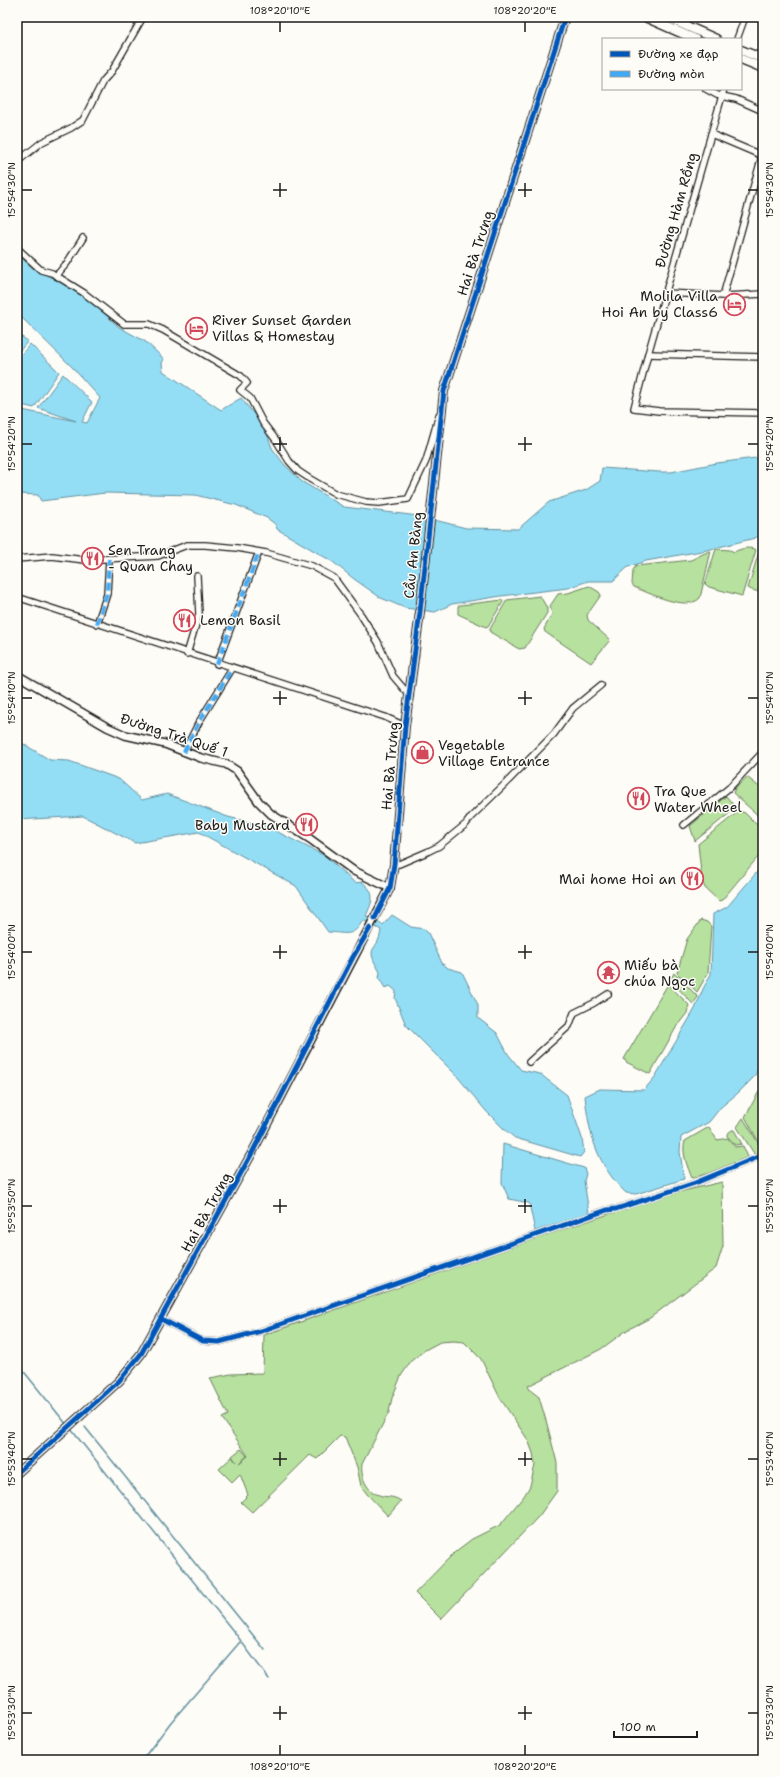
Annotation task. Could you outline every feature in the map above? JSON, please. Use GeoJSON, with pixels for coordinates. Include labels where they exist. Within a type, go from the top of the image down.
{"type":"FeatureCollection","features":[{"type":"Feature","properties":{"kind":"main road"},"geometry":{"type":"LineString","coordinates":[[645,17],[693,38]]}},
{"type":"Feature","properties":{"kind":"main road"},"geometry":{"type":"LineString","coordinates":[[666,17],[714,38]]}},
{"type":"Feature","properties":{"kind":"main road"},"geometry":{"type":"LineString","coordinates":[[742,50],[763,59]]}},
{"type":"Feature","properties":{"kind":"main road"},"geometry":{"type":"LineString","coordinates":[[742,59],[763,68]]}},
{"type":"Feature","properties":{"kind":"street"},"geometry":{"type":"LineString","coordinates":[[17,162],[42,142],[83,120],[103,81],[112,71],[143,17]]}},
{"type":"Feature","properties":{"kind":"street","name":"Hai Bà Trưng"},"geometry":{"type":"LineString","coordinates":[[431,501],[440,413],[447,376],[565,17]]}},
{"type":"Feature","properties":{"kind":"street"},"geometry":{"type":"LineString","coordinates":[[737,38],[745,17]]}},
{"type":"Feature","properties":{"kind":"street"},"geometry":{"type":"LineString","coordinates":[[708,90],[718,95],[723,92],[763,111]]}},
{"type":"Feature","properties":{"kind":"street","name":"Đường Hàm Rồng"},"geometry":{"type":"LineString","coordinates":[[723,92],[634,408],[659,411],[763,413]]}},
{"type":"Feature","properties":{"kind":"street"},"geometry":{"type":"LineString","coordinates":[[711,134],[762,156],[723,296]]}},
{"type":"Feature","properties":{"kind":"street"},"geometry":{"type":"LineString","coordinates":[[56,276],[84,238]]}},
{"type":"Feature","properties":{"kind":"street"},"geometry":{"type":"LineString","coordinates":[[17,248],[41,270],[56,276],[84,293],[124,324],[149,324],[163,330],[240,376],[246,382],[240,390],[250,398],[263,424],[276,440],[289,461],[298,471],[336,494],[366,502],[379,503],[408,500],[426,462],[440,413]]}},
{"type":"Feature","properties":{"kind":"street"},"geometry":{"type":"LineString","coordinates":[[666,293],[723,296],[763,294]]}},
{"type":"Feature","properties":{"kind":"street"},"geometry":{"type":"LineString","coordinates":[[648,354],[763,357]]}},
{"type":"Feature","properties":{"kind":"street","name":"Cầu An Bàng"},"geometry":{"type":"LineString","coordinates":[[420,612],[431,501]]}},
{"type":"Feature","properties":{"kind":"street"},"geometry":{"type":"LineString","coordinates":[[17,559],[52,556],[85,560],[109,560],[158,556],[187,545],[237,548],[259,552],[312,566],[334,578],[361,615],[378,642],[393,676],[410,696]]}},
{"type":"Feature","properties":{"kind":"street"},"geometry":{"type":"LineString","coordinates":[[217,664],[259,552]]}},
{"type":"Feature","properties":{"kind":"street"},"geometry":{"type":"LineString","coordinates":[[97,624],[107,594],[109,560]]}},
{"type":"Feature","properties":{"kind":"street"},"geometry":{"type":"LineString","coordinates":[[187,654],[199,614],[197,576]]}},
{"type":"Feature","properties":{"kind":"street"},"geometry":{"type":"LineString","coordinates":[[17,597],[232,669],[385,717],[405,726]]}},
{"type":"Feature","properties":{"kind":"street","name":"Hai Bà Trưng"},"geometry":{"type":"LineString","coordinates":[[17,1473],[119,1381],[141,1354],[252,1153],[390,888],[394,864],[405,726],[420,612]]}},
{"type":"Feature","properties":{"kind":"street"},"geometry":{"type":"LineString","coordinates":[[184,752],[199,722],[232,669]]}},
{"type":"Feature","properties":{"kind":"street","name":"Đường Trà Quế 1"},"geometry":{"type":"LineString","coordinates":[[17,675],[107,727],[125,735],[165,744],[201,758],[226,764],[236,771],[259,802],[271,814],[310,839],[354,871],[390,888]]}},
{"type":"Feature","properties":{"kind":"street"},"geometry":{"type":"LineString","coordinates":[[394,864],[439,846],[466,824],[470,817],[554,734],[573,708],[601,685]]}},
{"type":"Feature","properties":{"kind":"street"},"geometry":{"type":"LineString","coordinates":[[684,825],[730,787],[763,752]]}},
{"type":"Feature","properties":{"kind":"street"},"geometry":{"type":"LineString","coordinates":[[529,1062],[570,1026],[574,1013],[608,994]]}},
{"type":"Feature","properties":{"kind":"street"},"geometry":{"type":"LineString","coordinates":[[161,1319],[203,1341],[219,1342],[261,1331],[607,1210],[616,1209],[695,1183],[763,1155]]}},
{"type":"Feature","properties":{"kind":"green space"},"geometry":{"type":"Polygon","coordinates":[[[763,538],[763,593],[748,588],[763,538]]]}},
{"type":"Feature","properties":{"kind":"green space"},"geometry":{"type":"Polygon","coordinates":[[[748,548],[756,550],[742,596],[709,587],[705,584],[716,549],[730,550],[734,552],[748,548]]]}},
{"type":"Feature","properties":{"kind":"green space"},"geometry":{"type":"Polygon","coordinates":[[[711,551],[700,598],[694,602],[686,603],[668,600],[634,587],[632,584],[633,570],[636,566],[691,560],[711,551]]]}},
{"type":"Feature","properties":{"kind":"green space"},"geometry":{"type":"Polygon","coordinates":[[[589,586],[601,595],[587,615],[588,620],[610,640],[591,663],[545,632],[544,629],[552,614],[550,606],[558,594],[568,593],[589,586]]]}},
{"type":"Feature","properties":{"kind":"green space"},"geometry":{"type":"Polygon","coordinates":[[[540,596],[547,608],[547,613],[525,648],[519,649],[490,632],[490,629],[507,600],[540,596]]]}},
{"type":"Feature","properties":{"kind":"green space"},"geometry":{"type":"Polygon","coordinates":[[[503,600],[486,627],[458,614],[458,606],[461,605],[503,600]]]}},
{"type":"Feature","properties":{"kind":"green space"},"geometry":{"type":"Polygon","coordinates":[[[747,777],[763,790],[763,820],[733,793],[735,788],[747,777]]]}},
{"type":"Feature","properties":{"kind":"green space"},"geometry":{"type":"Polygon","coordinates":[[[726,796],[736,808],[695,841],[690,826],[726,796]]]}},
{"type":"Feature","properties":{"kind":"green space"},"geometry":{"type":"Polygon","coordinates":[[[739,811],[745,813],[763,831],[763,851],[722,900],[719,901],[705,888],[702,881],[698,844],[739,811]]]}},
{"type":"Feature","properties":{"kind":"green space"},"geometry":{"type":"Polygon","coordinates":[[[701,920],[707,922],[711,926],[708,973],[697,992],[677,973],[687,939],[701,920]]]}},
{"type":"Feature","properties":{"kind":"green space"},"geometry":{"type":"Polygon","coordinates":[[[674,973],[698,997],[693,1004],[670,980],[674,973]]]}},
{"type":"Feature","properties":{"kind":"green space"},"geometry":{"type":"Polygon","coordinates":[[[668,984],[689,1005],[687,1013],[677,1026],[650,1074],[626,1062],[624,1059],[668,984]]]}},
{"type":"Feature","properties":{"kind":"green space"},"geometry":{"type":"Polygon","coordinates":[[[763,1084],[763,1150],[745,1117],[763,1084]]]}},
{"type":"Feature","properties":{"kind":"green space"},"geometry":{"type":"Polygon","coordinates":[[[743,1118],[763,1151],[755,1155],[737,1127],[743,1118]]]}},
{"type":"Feature","properties":{"kind":"green space"},"geometry":{"type":"Polygon","coordinates":[[[709,1127],[717,1140],[728,1138],[735,1147],[743,1146],[748,1157],[709,1173],[692,1178],[684,1155],[685,1141],[709,1127]]]}},
{"type":"Feature","properties":{"kind":"green space"},"geometry":{"type":"Polygon","coordinates":[[[734,1130],[742,1144],[735,1145],[727,1136],[727,1134],[734,1130]]]}},
{"type":"Feature","properties":{"kind":"green space"},"geometry":{"type":"Polygon","coordinates":[[[722,1182],[723,1246],[716,1268],[650,1318],[627,1330],[601,1349],[528,1386],[530,1390],[539,1397],[547,1424],[557,1463],[557,1491],[539,1516],[441,1619],[415,1593],[456,1551],[472,1539],[500,1525],[524,1496],[530,1486],[535,1465],[533,1453],[528,1440],[500,1398],[481,1359],[464,1342],[440,1342],[425,1350],[411,1361],[401,1376],[392,1398],[389,1412],[362,1464],[363,1478],[371,1491],[382,1496],[395,1498],[401,1501],[388,1516],[361,1486],[357,1467],[345,1437],[340,1436],[317,1459],[310,1455],[252,1512],[241,1502],[248,1495],[240,1474],[232,1482],[219,1469],[232,1457],[236,1462],[232,1456],[241,1449],[247,1456],[239,1463],[248,1456],[222,1418],[228,1415],[210,1378],[231,1374],[263,1373],[264,1335],[540,1237],[666,1195],[722,1182]]]}},
{"type":"Feature","properties":{"kind":"water"},"geometry":{"type":"Polygon","coordinates":[[[17,254],[35,270],[70,286],[94,304],[119,327],[146,342],[164,359],[162,363],[163,371],[221,410],[241,398],[265,428],[272,448],[284,464],[301,481],[344,507],[419,516],[466,528],[518,529],[549,502],[586,490],[600,481],[602,468],[671,472],[717,463],[763,457],[763,533],[755,538],[707,550],[646,561],[628,567],[613,581],[588,581],[568,588],[501,596],[452,604],[435,612],[405,608],[381,598],[333,562],[277,529],[275,524],[267,518],[236,505],[195,495],[105,493],[41,501],[38,495],[17,494],[17,409],[76,421],[38,408],[63,374],[92,402],[82,422],[87,423],[100,398],[72,367],[17,313],[17,254]]]}},
{"type":"Feature","properties":{"kind":"water"},"geometry":{"type":"Polygon","coordinates":[[[17,334],[28,341],[17,354],[17,334]]]}},
{"type":"Feature","properties":{"kind":"water"},"geometry":{"type":"Polygon","coordinates":[[[30,344],[59,372],[34,408],[17,404],[17,360],[30,344]]]}},
{"type":"Feature","properties":{"kind":"water"},"geometry":{"type":"Polygon","coordinates":[[[17,740],[50,760],[69,761],[119,779],[142,800],[167,794],[228,817],[266,826],[325,856],[355,883],[362,882],[370,890],[372,898],[366,916],[383,925],[392,915],[411,927],[424,929],[428,933],[442,963],[448,968],[462,972],[478,1005],[478,1018],[497,1033],[508,1054],[521,1070],[540,1074],[567,1095],[582,1138],[584,1152],[580,1157],[515,1138],[486,1111],[456,1075],[406,1025],[395,998],[396,991],[390,986],[385,988],[379,978],[380,972],[373,957],[372,953],[381,930],[363,920],[353,932],[328,932],[296,886],[199,832],[135,843],[83,816],[17,820],[17,740]]]}},
{"type":"Feature","properties":{"kind":"water"},"geometry":{"type":"Polygon","coordinates":[[[763,865],[763,1059],[754,1077],[721,1107],[709,1122],[681,1137],[680,1152],[684,1179],[636,1194],[626,1193],[608,1172],[596,1149],[589,1124],[585,1096],[600,1089],[644,1090],[655,1077],[695,1009],[711,974],[713,914],[727,907],[763,865]]]}},
{"type":"Feature","properties":{"kind":"water"},"geometry":{"type":"Polygon","coordinates":[[[503,1144],[584,1168],[586,1174],[584,1181],[589,1213],[535,1231],[529,1203],[509,1199],[502,1183],[503,1144]]]}},
{"type":"Feature","properties":{"kind":"waterway"},"geometry":{"type":"LineString","coordinates":[[17,1363],[67,1425]]}},
{"type":"Feature","properties":{"kind":"waterway"},"geometry":{"type":"LineString","coordinates":[[85,1427],[265,1650]]}},
{"type":"Feature","properties":{"kind":"waterway"},"geometry":{"type":"LineString","coordinates":[[70,1428],[238,1637],[269,1679]]}},
{"type":"Feature","properties":{"kind":"waterway"},"geometry":{"type":"LineString","coordinates":[[142,1760],[171,1722],[240,1642]]}},
{"type":"Feature","properties":{"kind":"marked path"},"geometry":{"type":"LineString","coordinates":[[217,664],[259,552]]}},
{"type":"Feature","properties":{"kind":"marked path"},"geometry":{"type":"LineString","coordinates":[[97,624],[107,594],[109,559]]}},
{"type":"Feature","properties":{"kind":"marked path"},"geometry":{"type":"LineString","coordinates":[[184,752],[199,722],[232,669]]}},
{"type":"Feature","properties":{"kind":"cycle path"},"geometry":{"type":"LineString","coordinates":[[375,918],[390,888],[394,864],[405,726],[420,612],[444,391],[565,17]]}},
{"type":"Feature","properties":{"kind":"cycle path"},"geometry":{"type":"LineString","coordinates":[[17,1473],[119,1381],[141,1354],[252,1153],[353,957],[370,928]]}},
{"type":"Feature","properties":{"kind":"cycle path"},"geometry":{"type":"LineString","coordinates":[[161,1319],[203,1341],[219,1342],[261,1331],[607,1210],[616,1209],[695,1183],[763,1155]]}},
{"type":"Feature","properties":{"kind":"place","name":"Molila Villa Hoi An by Class6"},"geometry":{"type":"Point","coordinates":[734,304]}},
{"type":"Feature","properties":{"kind":"place","name":"River Sunset Garden Villas & Homestay"},"geometry":{"type":"Point","coordinates":[197,328]}},
{"type":"Feature","properties":{"kind":"place","name":"Sen Trang - Quan Chay"},"geometry":{"type":"Point","coordinates":[92,558]}},
{"type":"Feature","properties":{"kind":"place","name":"Lemon Basil"},"geometry":{"type":"Point","coordinates":[184,620]}},
{"type":"Feature","properties":{"kind":"place","name":"Vegetable Village Entrance"},"geometry":{"type":"Point","coordinates":[423,753]}},
{"type":"Feature","properties":{"kind":"place","name":"Tra Que Water Wheel"},"geometry":{"type":"Point","coordinates":[638,799]}},
{"type":"Feature","properties":{"kind":"place","name":"Baby Mustard"},"geometry":{"type":"Point","coordinates":[306,825]}},
{"type":"Feature","properties":{"kind":"place","name":"Mai home Hoi an"},"geometry":{"type":"Point","coordinates":[692,879]}},
{"type":"Feature","properties":{"kind":"place","name":"Miếu bà chúa Ngọc"},"geometry":{"type":"Point","coordinates":[609,973]}}]}
